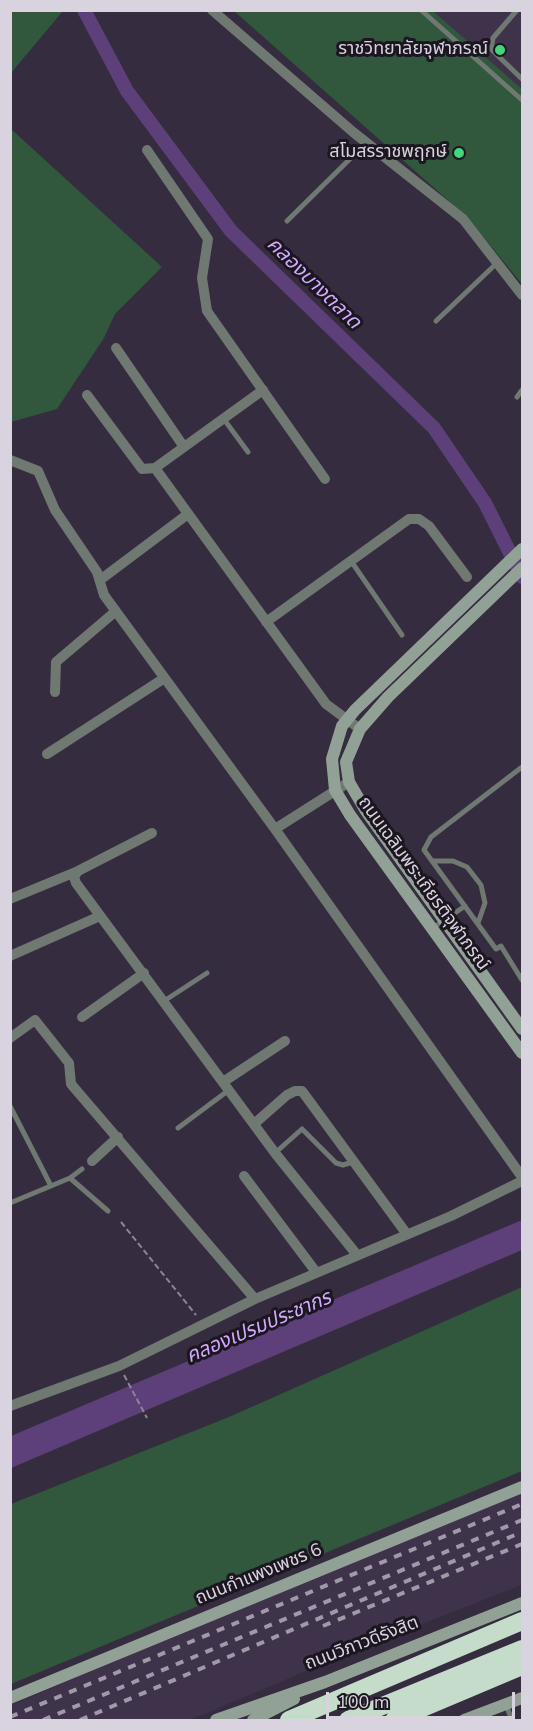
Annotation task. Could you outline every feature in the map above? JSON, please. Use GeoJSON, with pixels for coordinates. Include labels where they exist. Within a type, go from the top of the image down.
{"type":"FeatureCollection","features":[{"type":"Feature","properties":{"kind":"highway"},"geometry":{"type":"LineString","coordinates":[[289,1720],[522,1621]]}},
{"type":"Feature","properties":{"kind":"highway"},"geometry":{"type":"LineString","coordinates":[[318,1720],[522,1634]]}},
{"type":"Feature","properties":{"kind":"highway"},"geometry":{"type":"LineString","coordinates":[[348,1720],[522,1649]]}},
{"type":"Feature","properties":{"kind":"highway"},"geometry":{"type":"LineString","coordinates":[[394,1720],[522,1666]]}},
{"type":"Feature","properties":{"kind":"street"},"geometry":{"type":"LineString","coordinates":[[212,10],[366,143],[463,219],[522,295]]}},
{"type":"Feature","properties":{"kind":"street"},"geometry":{"type":"LineString","coordinates":[[147,150],[208,239],[202,278],[207,311],[325,479]]}},
{"type":"Feature","properties":{"kind":"street"},"geometry":{"type":"LineString","coordinates":[[116,348],[184,447]]}},
{"type":"Feature","properties":{"kind":"street"},"geometry":{"type":"LineString","coordinates":[[87,394],[142,469],[154,468],[262,390]]}},
{"type":"Feature","properties":{"kind":"street"},"geometry":{"type":"LineString","coordinates":[[10,460],[38,471],[55,510],[87,556],[100,580],[104,595],[163,679],[275,829],[522,1179],[451,1216],[406,1233],[255,1299],[119,1366],[10,1406]]}},
{"type":"Feature","properties":{"kind":"street"},"geometry":{"type":"LineString","coordinates":[[154,468],[326,704],[360,729]]}},
{"type":"Feature","properties":{"kind":"street"},"geometry":{"type":"LineString","coordinates":[[100,580],[188,514]]}},
{"type":"Feature","properties":{"kind":"street"},"geometry":{"type":"LineString","coordinates":[[266,622],[409,519],[419,519],[429,526],[467,577]]}},
{"type":"Feature","properties":{"kind":"street","name":"ถนนเฉลิมพระเกียรติจุฬาภรณ์"},"geometry":{"type":"LineString","coordinates":[[522,549],[376,687],[347,720],[332,759],[335,790],[350,815],[522,1053]]}},
{"type":"Feature","properties":{"kind":"street","name":"ถนนเฉลิมพระเกียรติจุฬาภรณ์"},"geometry":{"type":"LineString","coordinates":[[522,568],[388,697],[360,729],[346,762],[349,782],[366,811],[522,1029]]}},
{"type":"Feature","properties":{"kind":"street"},"geometry":{"type":"LineString","coordinates":[[55,692],[56,662],[116,611]]}},
{"type":"Feature","properties":{"kind":"street"},"geometry":{"type":"LineString","coordinates":[[47,754],[163,679]]}},
{"type":"Feature","properties":{"kind":"street"},"geometry":{"type":"LineString","coordinates":[[275,829],[349,782]]}},
{"type":"Feature","properties":{"kind":"street"},"geometry":{"type":"LineString","coordinates":[[10,899],[78,871],[152,833]]}},
{"type":"Feature","properties":{"kind":"street"},"geometry":{"type":"LineString","coordinates":[[78,871],[74,877],[76,884],[275,1153],[357,1255]]}},
{"type":"Feature","properties":{"kind":"street"},"geometry":{"type":"LineString","coordinates":[[10,956],[100,916]]}},
{"type":"Feature","properties":{"kind":"street"},"geometry":{"type":"LineString","coordinates":[[82,1017],[144,974]]}},
{"type":"Feature","properties":{"kind":"street"},"geometry":{"type":"LineString","coordinates":[[10,1038],[35,1020],[69,1063],[71,1084],[255,1299]]}},
{"type":"Feature","properties":{"kind":"street"},"geometry":{"type":"LineString","coordinates":[[226,1086],[285,1041]]}},
{"type":"Feature","properties":{"kind":"street"},"geometry":{"type":"LineString","coordinates":[[254,1124],[287,1095],[298,1090],[303,1092],[406,1233]]}},
{"type":"Feature","properties":{"kind":"street"},"geometry":{"type":"LineString","coordinates":[[92,1161],[118,1137]]}},
{"type":"Feature","properties":{"kind":"street"},"geometry":{"type":"LineString","coordinates":[[244,1176],[316,1272]]}},
{"type":"Feature","properties":{"kind":"street","name":"ถนนกำแพงเพชร 6"},"geometry":{"type":"LineString","coordinates":[[10,1698],[522,1487]]}},
{"type":"Feature","properties":{"kind":"street","name":"ถนนวิภาวดีรังสิต"},"geometry":{"type":"LineString","coordinates":[[216,1720],[325,1682],[522,1603]]}},
{"type":"Feature","properties":{"kind":"street"},"geometry":{"type":"LineString","coordinates":[[253,1720],[325,1682]]}},
{"type":"Feature","properties":{"kind":"street"},"geometry":{"type":"LineString","coordinates":[[464,1720],[522,1698]]}},
{"type":"Feature","properties":{"kind":"lane"},"geometry":{"type":"LineString","coordinates":[[422,10],[522,100]]}},
{"type":"Feature","properties":{"kind":"lane"},"geometry":{"type":"LineString","coordinates":[[517,10],[493,38],[491,49],[522,79]]}},
{"type":"Feature","properties":{"kind":"lane"},"geometry":{"type":"LineString","coordinates":[[287,221],[366,143]]}},
{"type":"Feature","properties":{"kind":"lane"},"geometry":{"type":"LineString","coordinates":[[436,321],[498,262]]}},
{"type":"Feature","properties":{"kind":"lane"},"geometry":{"type":"LineString","coordinates":[[517,397],[522,390]]}},
{"type":"Feature","properties":{"kind":"lane"},"geometry":{"type":"LineString","coordinates":[[223,418],[248,452]]}},
{"type":"Feature","properties":{"kind":"lane"},"geometry":{"type":"LineString","coordinates":[[351,561],[402,635]]}},
{"type":"Feature","properties":{"kind":"lane"},"geometry":{"type":"LineString","coordinates":[[522,767],[431,837],[424,850],[496,949],[501,946],[522,980]]}},
{"type":"Feature","properties":{"kind":"lane"},"geometry":{"type":"LineString","coordinates":[[434,861],[453,861],[467,867],[481,885],[485,903],[478,922]]}},
{"type":"Feature","properties":{"kind":"lane"},"geometry":{"type":"LineString","coordinates":[[433,928],[465,906]]}},
{"type":"Feature","properties":{"kind":"lane"},"geometry":{"type":"LineString","coordinates":[[164,1002],[207,973]]}},
{"type":"Feature","properties":{"kind":"lane"},"geometry":{"type":"LineString","coordinates":[[178,1128],[226,1086]]}},
{"type":"Feature","properties":{"kind":"lane"},"geometry":{"type":"LineString","coordinates":[[10,1106],[51,1186]]}},
{"type":"Feature","properties":{"kind":"lane"},"geometry":{"type":"LineString","coordinates":[[275,1153],[302,1129],[336,1163],[343,1165],[355,1161]]}},
{"type":"Feature","properties":{"kind":"lane"},"geometry":{"type":"LineString","coordinates":[[10,1203],[70,1178],[82,1169]]}},
{"type":"Feature","properties":{"kind":"lane"},"geometry":{"type":"LineString","coordinates":[[70,1178],[108,1211]]}},
{"type":"Feature","properties":{"kind":"lane"},"geometry":{"type":"LineString","coordinates":[[506,1705],[512,1719]]}},
{"type":"Feature","properties":{"kind":"path"},"geometry":{"type":"LineString","coordinates":[[121,1222],[204,1324]]}},
{"type":"Feature","properties":{"kind":"path"},"geometry":{"type":"LineString","coordinates":[[124,1375],[147,1418]]}},
{"type":"Feature","properties":{"kind":"shaded area","name":"ราชวิทยาลัยจุฬาภรณ์"},"geometry":{"type":"Polygon","coordinates":[[[433,11],[522,11],[522,89],[433,11]]]}},
{"type":"Feature","properties":{"kind":"shaded area"},"geometry":{"type":"Polygon","coordinates":[[[522,1220],[522,1250],[11,1468],[11,1436],[522,1220]]]}},
{"type":"Feature","properties":{"kind":"shaded area"},"geometry":{"type":"Polygon","coordinates":[[[522,1486],[522,1585],[368,1645],[190,1720],[11,1720],[10,1706],[522,1486]]]}},
{"type":"Feature","properties":{"kind":"green space"},"geometry":{"type":"Polygon","coordinates":[[[10,11],[63,11],[11,73],[10,11]]]}},
{"type":"Feature","properties":{"kind":"green space","name":"สโมสรราชพฤกษ์"},"geometry":{"type":"Polygon","coordinates":[[[234,11],[433,11],[522,89],[522,284],[467,217],[234,11]]]}},
{"type":"Feature","properties":{"kind":"green space"},"geometry":{"type":"Polygon","coordinates":[[[10,128],[162,267],[115,314],[104,338],[57,409],[11,422],[10,128]]]}},
{"type":"Feature","properties":{"kind":"green space"},"geometry":{"type":"Polygon","coordinates":[[[522,1287],[522,1471],[11,1684],[11,1504],[229,1417],[522,1287]]]}},
{"type":"Feature","properties":{"kind":"waterway","name":"คลองบางตลาด"},"geometry":{"type":"LineString","coordinates":[[84,10],[127,91],[231,231],[434,428],[485,503],[522,577]]}},
{"type":"Feature","properties":{"kind":"railway"},"geometry":{"type":"LineString","coordinates":[[10,1717],[522,1504]]}},
{"type":"Feature","properties":{"kind":"railway"},"geometry":{"type":"LineString","coordinates":[[43,1720],[522,1520]]}},
{"type":"Feature","properties":{"kind":"railway"},"geometry":{"type":"LineString","coordinates":[[80,1720],[522,1532]]}},
{"type":"Feature","properties":{"kind":"railway"},"geometry":{"type":"LineString","coordinates":[[323,1626],[522,1544]]}},
{"type":"Feature","properties":{"kind":"place","name":"ราชวิทยาลัยจุฬาภรณ์"},"geometry":{"type":"Point","coordinates":[500,50]}},
{"type":"Feature","properties":{"kind":"place","name":"สโมสรราชพฤกษ์"},"geometry":{"type":"Point","coordinates":[459,153]}},
{"type":"Feature","properties":{"kind":"water label","name":"คลองเปรมประชากร"},"geometry":{"type":"Point","coordinates":[259,1328]}}]}
